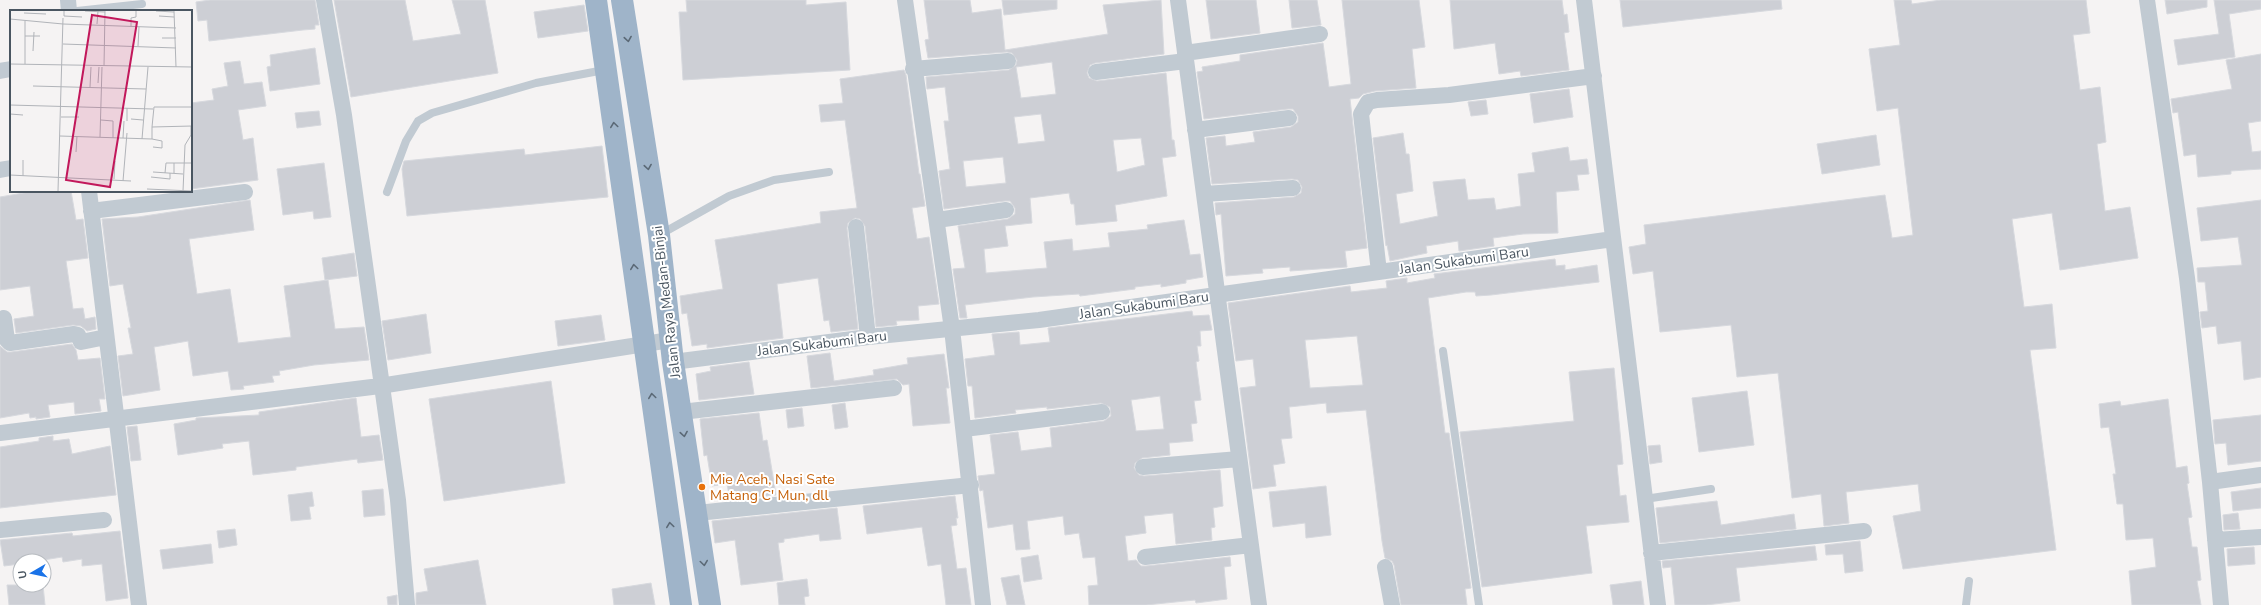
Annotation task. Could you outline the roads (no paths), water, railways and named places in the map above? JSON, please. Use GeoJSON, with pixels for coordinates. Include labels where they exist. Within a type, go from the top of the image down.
{"type":"FeatureCollection","features":[{"type":"Feature","properties":{"kind":"highway","name":"Jalan Raya Medan-Binjai"},"geometry":{"type":"LineString","coordinates":[[596,0],[681,605]]}},
{"type":"Feature","properties":{"kind":"highway","name":"Jalan Raya Medan-Binjai"},"geometry":{"type":"LineString","coordinates":[[622,0],[659,235],[673,362],[710,605]]}},
{"type":"Feature","properties":{"kind":"street"},"geometry":{"type":"LineString","coordinates":[[68,0],[69,10]]}},
{"type":"Feature","properties":{"kind":"street"},"geometry":{"type":"LineString","coordinates":[[324,0],[344,115],[380,386],[398,500],[407,605]]}},
{"type":"Feature","properties":{"kind":"street"},"geometry":{"type":"LineString","coordinates":[[905,0],[913,69],[937,220],[952,329],[971,485],[983,605]]}},
{"type":"Feature","properties":{"kind":"street"},"geometry":{"type":"LineString","coordinates":[[1178,0],[1259,605]]}},
{"type":"Feature","properties":{"kind":"street"},"geometry":{"type":"LineString","coordinates":[[1584,0],[1658,605]]}},
{"type":"Feature","properties":{"kind":"street"},"geometry":{"type":"LineString","coordinates":[[2147,0],[2187,278],[2210,482],[2221,605]]}},
{"type":"Feature","properties":{"kind":"street"},"geometry":{"type":"LineString","coordinates":[[1096,72],[1320,34]]}},
{"type":"Feature","properties":{"kind":"street"},"geometry":{"type":"LineString","coordinates":[[913,69],[1008,61]]}},
{"type":"Feature","properties":{"kind":"street"},"geometry":{"type":"LineString","coordinates":[[0,71],[10,69]]}},
{"type":"Feature","properties":{"kind":"street"},"geometry":{"type":"LineString","coordinates":[[1379,272],[1361,114],[1368,102],[1450,94],[1594,76]]}},
{"type":"Feature","properties":{"kind":"street"},"geometry":{"type":"LineString","coordinates":[[1195,130],[1289,118]]}},
{"type":"Feature","properties":{"kind":"street"},"geometry":{"type":"LineString","coordinates":[[0,170],[10,168]]}},
{"type":"Feature","properties":{"kind":"street"},"geometry":{"type":"LineString","coordinates":[[1204,194],[1293,188]]}},
{"type":"Feature","properties":{"kind":"street"},"geometry":{"type":"LineString","coordinates":[[89,192],[139,605]]}},
{"type":"Feature","properties":{"kind":"street"},"geometry":{"type":"LineString","coordinates":[[91,211],[245,192]]}},
{"type":"Feature","properties":{"kind":"street"},"geometry":{"type":"LineString","coordinates":[[937,220],[1006,210]]}},
{"type":"Feature","properties":{"kind":"street"},"geometry":{"type":"LineString","coordinates":[[856,227],[868,337]]}},
{"type":"Feature","properties":{"kind":"street","name":"Jalan Sukabumi Baru"},"geometry":{"type":"LineString","coordinates":[[673,362],[868,337],[1039,320],[1613,239]]}},
{"type":"Feature","properties":{"kind":"street"},"geometry":{"type":"LineString","coordinates":[[4,318],[7,340],[10,343],[74,334],[78,335],[81,342],[106,338]]}},
{"type":"Feature","properties":{"kind":"street"},"geometry":{"type":"LineString","coordinates":[[0,433],[380,386],[670,340]]}},
{"type":"Feature","properties":{"kind":"street"},"geometry":{"type":"LineString","coordinates":[[681,412],[894,388]]}},
{"type":"Feature","properties":{"kind":"street"},"geometry":{"type":"LineString","coordinates":[[964,429],[1102,412]]}},
{"type":"Feature","properties":{"kind":"street"},"geometry":{"type":"LineString","coordinates":[[1143,467],[1239,459]]}},
{"type":"Feature","properties":{"kind":"street"},"geometry":{"type":"LineString","coordinates":[[2210,482],[2261,475]]}},
{"type":"Feature","properties":{"kind":"street"},"geometry":{"type":"LineString","coordinates":[[697,513],[971,485]]}},
{"type":"Feature","properties":{"kind":"street"},"geometry":{"type":"LineString","coordinates":[[0,530],[104,520]]}},
{"type":"Feature","properties":{"kind":"street"},"geometry":{"type":"LineString","coordinates":[[1652,553],[1864,531]]}},
{"type":"Feature","properties":{"kind":"street"},"geometry":{"type":"LineString","coordinates":[[2215,540],[2261,537]]}},
{"type":"Feature","properties":{"kind":"street"},"geometry":{"type":"LineString","coordinates":[[1145,556],[1251,545]]}},
{"type":"Feature","properties":{"kind":"street"},"geometry":{"type":"LineString","coordinates":[[1385,567],[1392,605]]}},
{"type":"Feature","properties":{"kind":"lane"},"geometry":{"type":"LineString","coordinates":[[86,10],[142,4]]}},
{"type":"Feature","properties":{"kind":"lane"},"geometry":{"type":"LineString","coordinates":[[387,192],[406,141],[418,121],[432,114],[536,83],[606,69]]}},
{"type":"Feature","properties":{"kind":"lane"},"geometry":{"type":"LineString","coordinates":[[659,235],[729,196],[774,180],[829,172]]}},
{"type":"Feature","properties":{"kind":"lane"},"geometry":{"type":"LineString","coordinates":[[1443,351],[1479,605]]}},
{"type":"Feature","properties":{"kind":"lane"},"geometry":{"type":"LineString","coordinates":[[1645,499],[1711,489]]}},
{"type":"Feature","properties":{"kind":"lane"},"geometry":{"type":"LineString","coordinates":[[1966,605],[1970,581]]}},
{"type":"Feature","properties":{"kind":"place","name":"Mie Aceh, Nasi Sate Matang C' Mun, dll"},"geometry":{"type":"Point","coordinates":[702,487]}}]}
